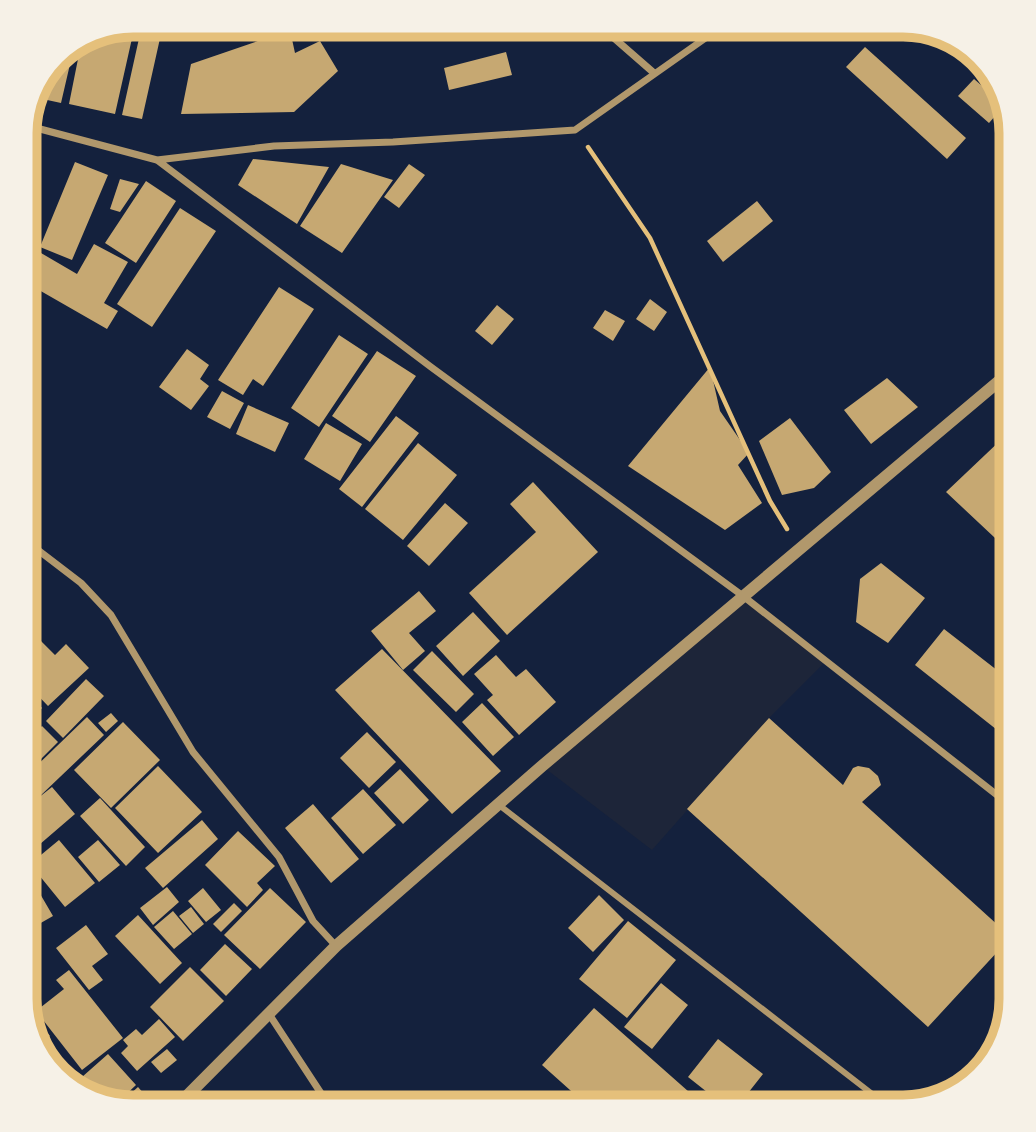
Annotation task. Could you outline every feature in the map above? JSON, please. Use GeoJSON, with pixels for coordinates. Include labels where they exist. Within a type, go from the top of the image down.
{"type":"FeatureCollection","features":[{"type":"Feature","properties":{"kind":"street"},"geometry":{"type":"LineString","coordinates":[[612,37],[654,73]]}},
{"type":"Feature","properties":{"kind":"street"},"geometry":{"type":"LineString","coordinates":[[37,128],[157,160],[274,146],[393,142],[575,130],[706,37]]}},
{"type":"Feature","properties":{"kind":"street"},"geometry":{"type":"LineString","coordinates":[[157,160],[442,375],[743,596],[999,796]]}},
{"type":"Feature","properties":{"kind":"street"},"geometry":{"type":"LineString","coordinates":[[189,1095],[336,946],[743,596],[999,382]]}},
{"type":"Feature","properties":{"kind":"street"},"geometry":{"type":"LineString","coordinates":[[37,549],[80,583],[111,615],[193,752],[279,857],[313,921],[336,946]]}},
{"type":"Feature","properties":{"kind":"street"},"geometry":{"type":"LineString","coordinates":[[499,805],[872,1095]]}},
{"type":"Feature","properties":{"kind":"street"},"geometry":{"type":"LineString","coordinates":[[268,1013],[322,1095]]}},
{"type":"Feature","properties":{"kind":"path"},"geometry":{"type":"LineString","coordinates":[[575,130],[650,238],[770,501],[799,549]]}},
{"type":"Feature","properties":{"kind":"shaded area"},"geometry":{"type":"Polygon","coordinates":[[[743,596],[826,661],[769,718],[652,850],[542,766],[743,596]]]}},
{"type":"Feature","properties":{"kind":"building"},"geometry":{"type":"Polygon","coordinates":[[[132,37],[115,114],[69,104],[79,54],[102,42],[132,37]]]}},
{"type":"Feature","properties":{"kind":"building"},"geometry":{"type":"Polygon","coordinates":[[[139,37],[160,37],[142,119],[122,115],[139,37]]]}},
{"type":"Feature","properties":{"kind":"building"},"geometry":{"type":"Polygon","coordinates":[[[270,37],[292,37],[295,53],[320,41],[338,71],[294,112],[181,114],[191,64],[270,37]]]}},
{"type":"Feature","properties":{"kind":"building"},"geometry":{"type":"Polygon","coordinates":[[[865,47],[966,138],[947,159],[846,67],[865,47]]]}},
{"type":"Feature","properties":{"kind":"building"},"geometry":{"type":"Polygon","coordinates":[[[506,52],[512,75],[449,90],[444,68],[506,52]]]}},
{"type":"Feature","properties":{"kind":"building"},"geometry":{"type":"Polygon","coordinates":[[[71,60],[61,103],[43,99],[57,74],[71,60]]]}},
{"type":"Feature","properties":{"kind":"building"},"geometry":{"type":"Polygon","coordinates":[[[974,79],[990,93],[997,114],[989,123],[958,96],[974,79]]]}},
{"type":"Feature","properties":{"kind":"building"},"geometry":{"type":"Polygon","coordinates":[[[253,159],[329,167],[297,224],[238,185],[253,159]]]}},
{"type":"Feature","properties":{"kind":"building"},"geometry":{"type":"Polygon","coordinates":[[[75,162],[108,175],[72,260],[40,247],[75,162]]]}},
{"type":"Feature","properties":{"kind":"building"},"geometry":{"type":"Polygon","coordinates":[[[341,164],[393,180],[342,253],[300,226],[341,164]]]}},
{"type":"Feature","properties":{"kind":"building"},"geometry":{"type":"Polygon","coordinates":[[[409,164],[425,175],[399,208],[384,197],[409,164]]]}},
{"type":"Feature","properties":{"kind":"building"},"geometry":{"type":"Polygon","coordinates":[[[120,179],[139,184],[120,212],[110,209],[120,179]]]}},
{"type":"Feature","properties":{"kind":"building"},"geometry":{"type":"Polygon","coordinates":[[[146,181],[176,201],[136,263],[105,243],[146,181]]]}},
{"type":"Feature","properties":{"kind":"building"},"geometry":{"type":"Polygon","coordinates":[[[757,201],[773,221],[723,262],[707,241],[757,201]]]}},
{"type":"Feature","properties":{"kind":"building"},"geometry":{"type":"Polygon","coordinates":[[[180,208],[216,231],[152,327],[117,304],[180,208]]]}},
{"type":"Feature","properties":{"kind":"building"},"geometry":{"type":"Polygon","coordinates":[[[94,244],[128,262],[104,303],[118,311],[107,329],[37,289],[37,260],[41,253],[77,274],[94,244]]]}},
{"type":"Feature","properties":{"kind":"building"},"geometry":{"type":"Polygon","coordinates":[[[279,287],[314,309],[263,386],[253,379],[243,395],[218,380],[279,287]]]}},
{"type":"Feature","properties":{"kind":"building"},"geometry":{"type":"Polygon","coordinates":[[[650,299],[667,312],[654,331],[636,319],[650,299]]]}},
{"type":"Feature","properties":{"kind":"building"},"geometry":{"type":"Polygon","coordinates":[[[497,305],[514,319],[492,345],[475,331],[497,305]]]}},
{"type":"Feature","properties":{"kind":"building"},"geometry":{"type":"Polygon","coordinates":[[[605,310],[625,321],[613,341],[593,328],[605,310]]]}},
{"type":"Feature","properties":{"kind":"building"},"geometry":{"type":"Polygon","coordinates":[[[339,335],[368,354],[319,427],[291,408],[339,335]]]}},
{"type":"Feature","properties":{"kind":"building"},"geometry":{"type":"Polygon","coordinates":[[[187,349],[209,365],[200,379],[209,386],[191,410],[159,387],[187,349]]]}},
{"type":"Feature","properties":{"kind":"building"},"geometry":{"type":"Polygon","coordinates":[[[377,351],[416,376],[370,442],[332,416],[377,351]]]}},
{"type":"Feature","properties":{"kind":"building"},"geometry":{"type":"Polygon","coordinates":[[[710,367],[720,411],[749,453],[738,465],[762,503],[725,530],[628,466],[710,367]]]}},
{"type":"Feature","properties":{"kind":"building"},"geometry":{"type":"Polygon","coordinates":[[[887,378],[918,407],[871,444],[844,410],[887,378]]]}},
{"type":"Feature","properties":{"kind":"building"},"geometry":{"type":"Polygon","coordinates":[[[222,391],[244,403],[230,429],[207,417],[222,391]]]}},
{"type":"Feature","properties":{"kind":"building"},"geometry":{"type":"Polygon","coordinates":[[[248,405],[289,423],[275,452],[236,434],[248,405]]]}},
{"type":"Feature","properties":{"kind":"building"},"geometry":{"type":"Polygon","coordinates":[[[396,416],[419,433],[362,507],[339,489],[396,416]]]}},
{"type":"Feature","properties":{"kind":"building"},"geometry":{"type":"Polygon","coordinates":[[[790,418],[831,472],[814,488],[782,495],[759,441],[790,418]]]}},
{"type":"Feature","properties":{"kind":"building"},"geometry":{"type":"Polygon","coordinates":[[[326,423],[362,444],[340,481],[304,459],[326,423]]]}},
{"type":"Feature","properties":{"kind":"building"},"geometry":{"type":"Polygon","coordinates":[[[999,442],[999,542],[946,492],[999,442]]]}},
{"type":"Feature","properties":{"kind":"building"},"geometry":{"type":"Polygon","coordinates":[[[418,443],[457,475],[403,540],[365,509],[418,443]]]}},
{"type":"Feature","properties":{"kind":"building"},"geometry":{"type":"Polygon","coordinates":[[[533,482],[598,552],[507,635],[469,593],[536,532],[510,504],[533,482]]]}},
{"type":"Feature","properties":{"kind":"building"},"geometry":{"type":"Polygon","coordinates":[[[445,503],[468,523],[429,566],[407,546],[445,503]]]}},
{"type":"Feature","properties":{"kind":"building"},"geometry":{"type":"Polygon","coordinates":[[[881,563],[925,598],[888,643],[856,622],[860,579],[881,563]]]}},
{"type":"Feature","properties":{"kind":"building"},"geometry":{"type":"Polygon","coordinates":[[[419,591],[436,611],[409,633],[425,651],[403,670],[371,631],[419,591]]]}},
{"type":"Feature","properties":{"kind":"building"},"geometry":{"type":"Polygon","coordinates":[[[473,612],[500,641],[463,676],[436,646],[473,612]]]}},
{"type":"Feature","properties":{"kind":"building"},"geometry":{"type":"Polygon","coordinates":[[[944,629],[999,672],[999,732],[915,665],[944,629]]]}},
{"type":"Feature","properties":{"kind":"building"},"geometry":{"type":"Polygon","coordinates":[[[41,641],[55,655],[66,644],[89,668],[48,706],[37,695],[37,645],[41,641]]]}},
{"type":"Feature","properties":{"kind":"building"},"geometry":{"type":"Polygon","coordinates":[[[382,649],[501,771],[452,814],[335,690],[382,649]]]}},
{"type":"Feature","properties":{"kind":"building"},"geometry":{"type":"Polygon","coordinates":[[[432,651],[474,694],[456,712],[413,670],[432,651]]]}},
{"type":"Feature","properties":{"kind":"building"},"geometry":{"type":"Polygon","coordinates":[[[496,655],[516,677],[526,669],[556,702],[519,735],[487,700],[493,695],[474,674],[496,655]]]}},
{"type":"Feature","properties":{"kind":"building"},"geometry":{"type":"Polygon","coordinates":[[[86,679],[104,696],[63,738],[46,721],[86,679]]]}},
{"type":"Feature","properties":{"kind":"building"},"geometry":{"type":"Polygon","coordinates":[[[482,703],[514,737],[493,756],[462,722],[482,703]]]}},
{"type":"Feature","properties":{"kind":"building"},"geometry":{"type":"Polygon","coordinates":[[[111,713],[118,721],[106,732],[98,723],[111,713]]]}},
{"type":"Feature","properties":{"kind":"building"},"geometry":{"type":"Polygon","coordinates":[[[87,717],[104,735],[38,798],[52,787],[75,814],[37,847],[37,765],[87,717]]]}},
{"type":"Feature","properties":{"kind":"building"},"geometry":{"type":"Polygon","coordinates":[[[769,718],[843,785],[853,768],[858,766],[869,768],[878,776],[881,785],[862,802],[999,926],[999,950],[928,1027],[687,809],[769,718]]]}},
{"type":"Feature","properties":{"kind":"building"},"geometry":{"type":"Polygon","coordinates":[[[123,722],[160,760],[111,808],[74,770],[123,722]]]}},
{"type":"Feature","properties":{"kind":"building"},"geometry":{"type":"Polygon","coordinates":[[[42,726],[58,742],[37,763],[37,731],[42,726]]]}},
{"type":"Feature","properties":{"kind":"building"},"geometry":{"type":"Polygon","coordinates":[[[367,732],[396,762],[369,788],[340,758],[367,732]]]}},
{"type":"Feature","properties":{"kind":"building"},"geometry":{"type":"Polygon","coordinates":[[[158,766],[202,812],[158,853],[115,808],[158,766]]]}},
{"type":"Feature","properties":{"kind":"building"},"geometry":{"type":"Polygon","coordinates":[[[400,769],[429,800],[403,824],[374,793],[400,769]]]}},
{"type":"Feature","properties":{"kind":"building"},"geometry":{"type":"Polygon","coordinates":[[[363,789],[396,825],[363,854],[331,818],[363,789]]]}},
{"type":"Feature","properties":{"kind":"building"},"geometry":{"type":"Polygon","coordinates":[[[100,798],[145,847],[126,866],[80,816],[100,798]]]}},
{"type":"Feature","properties":{"kind":"building"},"geometry":{"type":"Polygon","coordinates":[[[313,804],[359,859],[331,883],[285,828],[313,804]]]}},
{"type":"Feature","properties":{"kind":"building"},"geometry":{"type":"Polygon","coordinates":[[[202,820],[218,839],[163,888],[145,868],[202,820]]]}},
{"type":"Feature","properties":{"kind":"building"},"geometry":{"type":"Polygon","coordinates":[[[238,831],[275,866],[257,883],[263,890],[247,907],[205,865],[238,831]]]}},
{"type":"Feature","properties":{"kind":"building"},"geometry":{"type":"Polygon","coordinates":[[[59,840],[95,883],[65,907],[37,873],[37,858],[59,840]]]}},
{"type":"Feature","properties":{"kind":"building"},"geometry":{"type":"Polygon","coordinates":[[[98,840],[120,865],[99,882],[78,857],[98,840]]]}},
{"type":"Feature","properties":{"kind":"building"},"geometry":{"type":"Polygon","coordinates":[[[167,887],[179,902],[153,925],[140,908],[167,887]]]}},
{"type":"Feature","properties":{"kind":"building"},"geometry":{"type":"Polygon","coordinates":[[[203,888],[221,910],[206,922],[188,901],[203,888]]]}},
{"type":"Feature","properties":{"kind":"building"},"geometry":{"type":"Polygon","coordinates":[[[270,888],[306,922],[260,969],[224,935],[270,888]]]}},
{"type":"Feature","properties":{"kind":"building"},"geometry":{"type":"Polygon","coordinates":[[[37,889],[53,916],[37,925],[37,889]]]}},
{"type":"Feature","properties":{"kind":"building"},"geometry":{"type":"Polygon","coordinates":[[[599,895],[624,920],[593,952],[568,928],[599,895]]]}},
{"type":"Feature","properties":{"kind":"building"},"geometry":{"type":"Polygon","coordinates":[[[234,903],[242,911],[221,932],[213,924],[234,903]]]}},
{"type":"Feature","properties":{"kind":"building"},"geometry":{"type":"Polygon","coordinates":[[[191,907],[204,924],[193,933],[179,916],[191,907]]]}},
{"type":"Feature","properties":{"kind":"building"},"geometry":{"type":"Polygon","coordinates":[[[173,911],[192,934],[174,949],[154,927],[173,911]]]}},
{"type":"Feature","properties":{"kind":"building"},"geometry":{"type":"Polygon","coordinates":[[[138,915],[182,963],[160,984],[115,936],[138,915]]]}},
{"type":"Feature","properties":{"kind":"building"},"geometry":{"type":"Polygon","coordinates":[[[628,921],[676,960],[627,1018],[579,979],[628,921]]]}},
{"type":"Feature","properties":{"kind":"building"},"geometry":{"type":"Polygon","coordinates":[[[86,925],[108,954],[92,966],[103,980],[89,990],[56,948],[86,925]]]}},
{"type":"Feature","properties":{"kind":"building"},"geometry":{"type":"Polygon","coordinates":[[[225,944],[252,969],[226,996],[200,970],[225,944]]]}},
{"type":"Feature","properties":{"kind":"building"},"geometry":{"type":"Polygon","coordinates":[[[190,967],[224,1001],[183,1041],[150,1007],[190,967]]]}},
{"type":"Feature","properties":{"kind":"building"},"geometry":{"type":"Polygon","coordinates":[[[69,970],[123,1038],[82,1070],[38,1014],[38,1010],[64,989],[56,980],[69,970]]]}},
{"type":"Feature","properties":{"kind":"building"},"geometry":{"type":"Polygon","coordinates":[[[661,983],[688,1005],[652,1049],[624,1027],[661,983]]]}},
{"type":"Feature","properties":{"kind":"building"},"geometry":{"type":"Polygon","coordinates":[[[594,1008],[692,1095],[576,1095],[542,1065],[594,1008]]]}},
{"type":"Feature","properties":{"kind":"building"},"geometry":{"type":"Polygon","coordinates":[[[159,1019],[175,1037],[137,1071],[121,1053],[128,1046],[123,1040],[136,1029],[142,1035],[159,1019]]]}},
{"type":"Feature","properties":{"kind":"building"},"geometry":{"type":"Polygon","coordinates":[[[41,1025],[50,1036],[46,1039],[41,1025]]]}},
{"type":"Feature","properties":{"kind":"building"},"geometry":{"type":"Polygon","coordinates":[[[718,1039],[763,1074],[746,1095],[711,1095],[688,1077],[718,1039]]]}},
{"type":"Feature","properties":{"kind":"building"},"geometry":{"type":"Polygon","coordinates":[[[167,1049],[177,1060],[161,1073],[151,1062],[167,1049]]]}},
{"type":"Feature","properties":{"kind":"building"},"geometry":{"type":"Polygon","coordinates":[[[108,1054],[136,1085],[126,1094],[120,1094],[90,1085],[82,1077],[108,1054]]]}},
{"type":"Feature","properties":{"kind":"building"},"geometry":{"type":"Polygon","coordinates":[[[138,1087],[145,1095],[133,1095],[129,1095],[138,1087]]]}}]}
